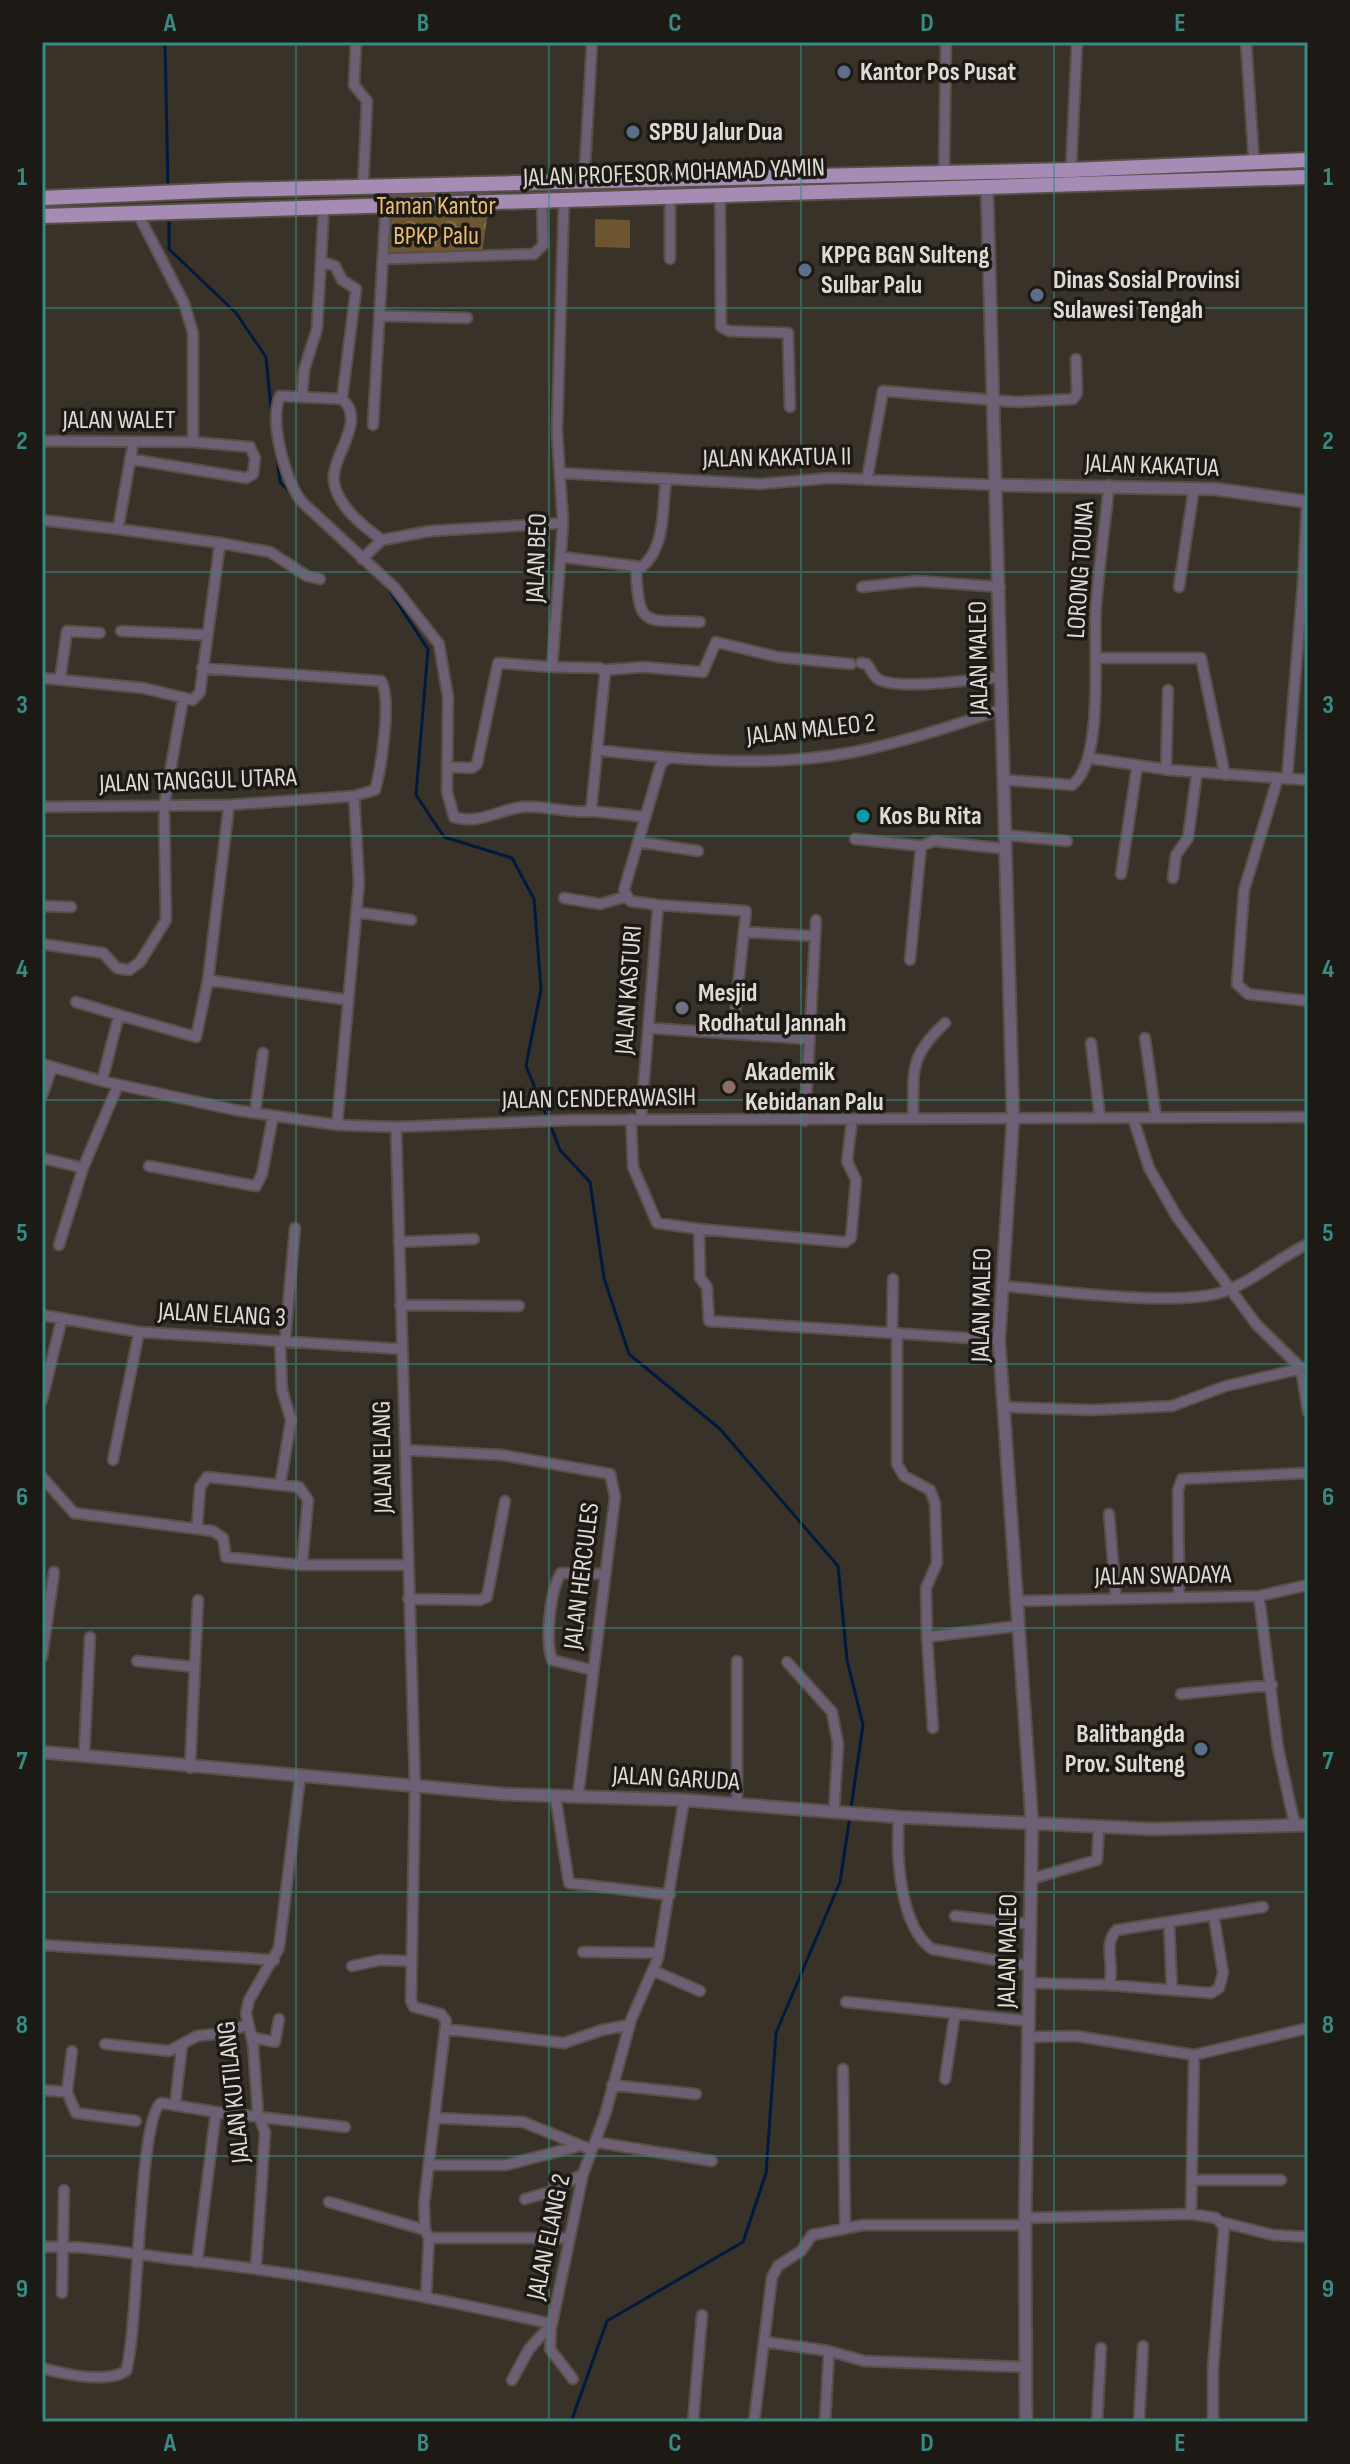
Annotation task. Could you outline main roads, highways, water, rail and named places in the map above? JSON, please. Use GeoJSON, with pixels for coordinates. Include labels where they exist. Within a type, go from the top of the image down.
{"type":"FeatureCollection","features":[{"type":"Feature","properties":{"kind":"main road","name":"JALAN PROFESOR MOHAMAD YAMIN"},"geometry":{"type":"LineString","coordinates":[[42,198],[312,188],[1071,170],[1308,160]]}},
{"type":"Feature","properties":{"kind":"main road","name":"JALAN PROFESOR MOHAMAD YAMIN"},"geometry":{"type":"LineString","coordinates":[[42,216],[318,205],[1308,177]]}},
{"type":"Feature","properties":{"kind":"main road"},"geometry":{"type":"LineString","coordinates":[[312,188],[318,205]]}},
{"type":"Feature","properties":{"kind":"waterway"},"geometry":{"type":"LineString","coordinates":[[165,42],[168,187]]}},
{"type":"Feature","properties":{"kind":"waterway"},"geometry":{"type":"LineString","coordinates":[[169,218],[169,249],[236,313],[266,357],[272,417]]}},
{"type":"Feature","properties":{"kind":"waterway"},"geometry":{"type":"LineString","coordinates":[[276,449],[280,482],[293,495]]}},
{"type":"Feature","properties":{"kind":"waterway"},"geometry":{"type":"LineString","coordinates":[[373,573],[387,587],[428,649],[416,795],[444,837],[512,858],[534,899],[541,989],[526,1066],[547,1117]]}},
{"type":"Feature","properties":{"kind":"waterway"},"geometry":{"type":"LineString","coordinates":[[550,1124],[560,1150],[590,1182],[604,1278],[629,1354],[720,1429],[838,1566],[847,1660],[863,1725],[851,1808]]}},
{"type":"Feature","properties":{"kind":"waterway"},"geometry":{"type":"LineString","coordinates":[[571,2422],[607,2321],[743,2242],[766,2173],[776,2033],[840,1882],[850,1816]]}},
{"type":"Feature","properties":{"kind":"place","name":"Kantor Pos Pusat"},"geometry":{"type":"Point","coordinates":[844,72]}},
{"type":"Feature","properties":{"kind":"place","name":"SPBU Jalur Dua"},"geometry":{"type":"Point","coordinates":[633,132]}},
{"type":"Feature","properties":{"kind":"place","name":"KPPG BGN Sulteng Sulbar Palu"},"geometry":{"type":"Point","coordinates":[805,270]}},
{"type":"Feature","properties":{"kind":"place","name":"Dinas Sosial Provinsi Sulawesi Tengah"},"geometry":{"type":"Point","coordinates":[1037,295]}},
{"type":"Feature","properties":{"kind":"place","name":"Kos Bu Rita"},"geometry":{"type":"Point","coordinates":[863,816]}},
{"type":"Feature","properties":{"kind":"place","name":"Mesjid Rodhatul Jannah"},"geometry":{"type":"Point","coordinates":[682,1008]}},
{"type":"Feature","properties":{"kind":"place","name":"Akademik Kebidanan Palu"},"geometry":{"type":"Point","coordinates":[729,1087]}},
{"type":"Feature","properties":{"kind":"place","name":"Balitbangda Prov. Sulteng"},"geometry":{"type":"Point","coordinates":[1201,1749]}},
{"type":"Feature","properties":{"kind":"park label","name":"Taman Kantor BPKP Palu"},"geometry":{"type":"Point","coordinates":[436,221]}}]}
